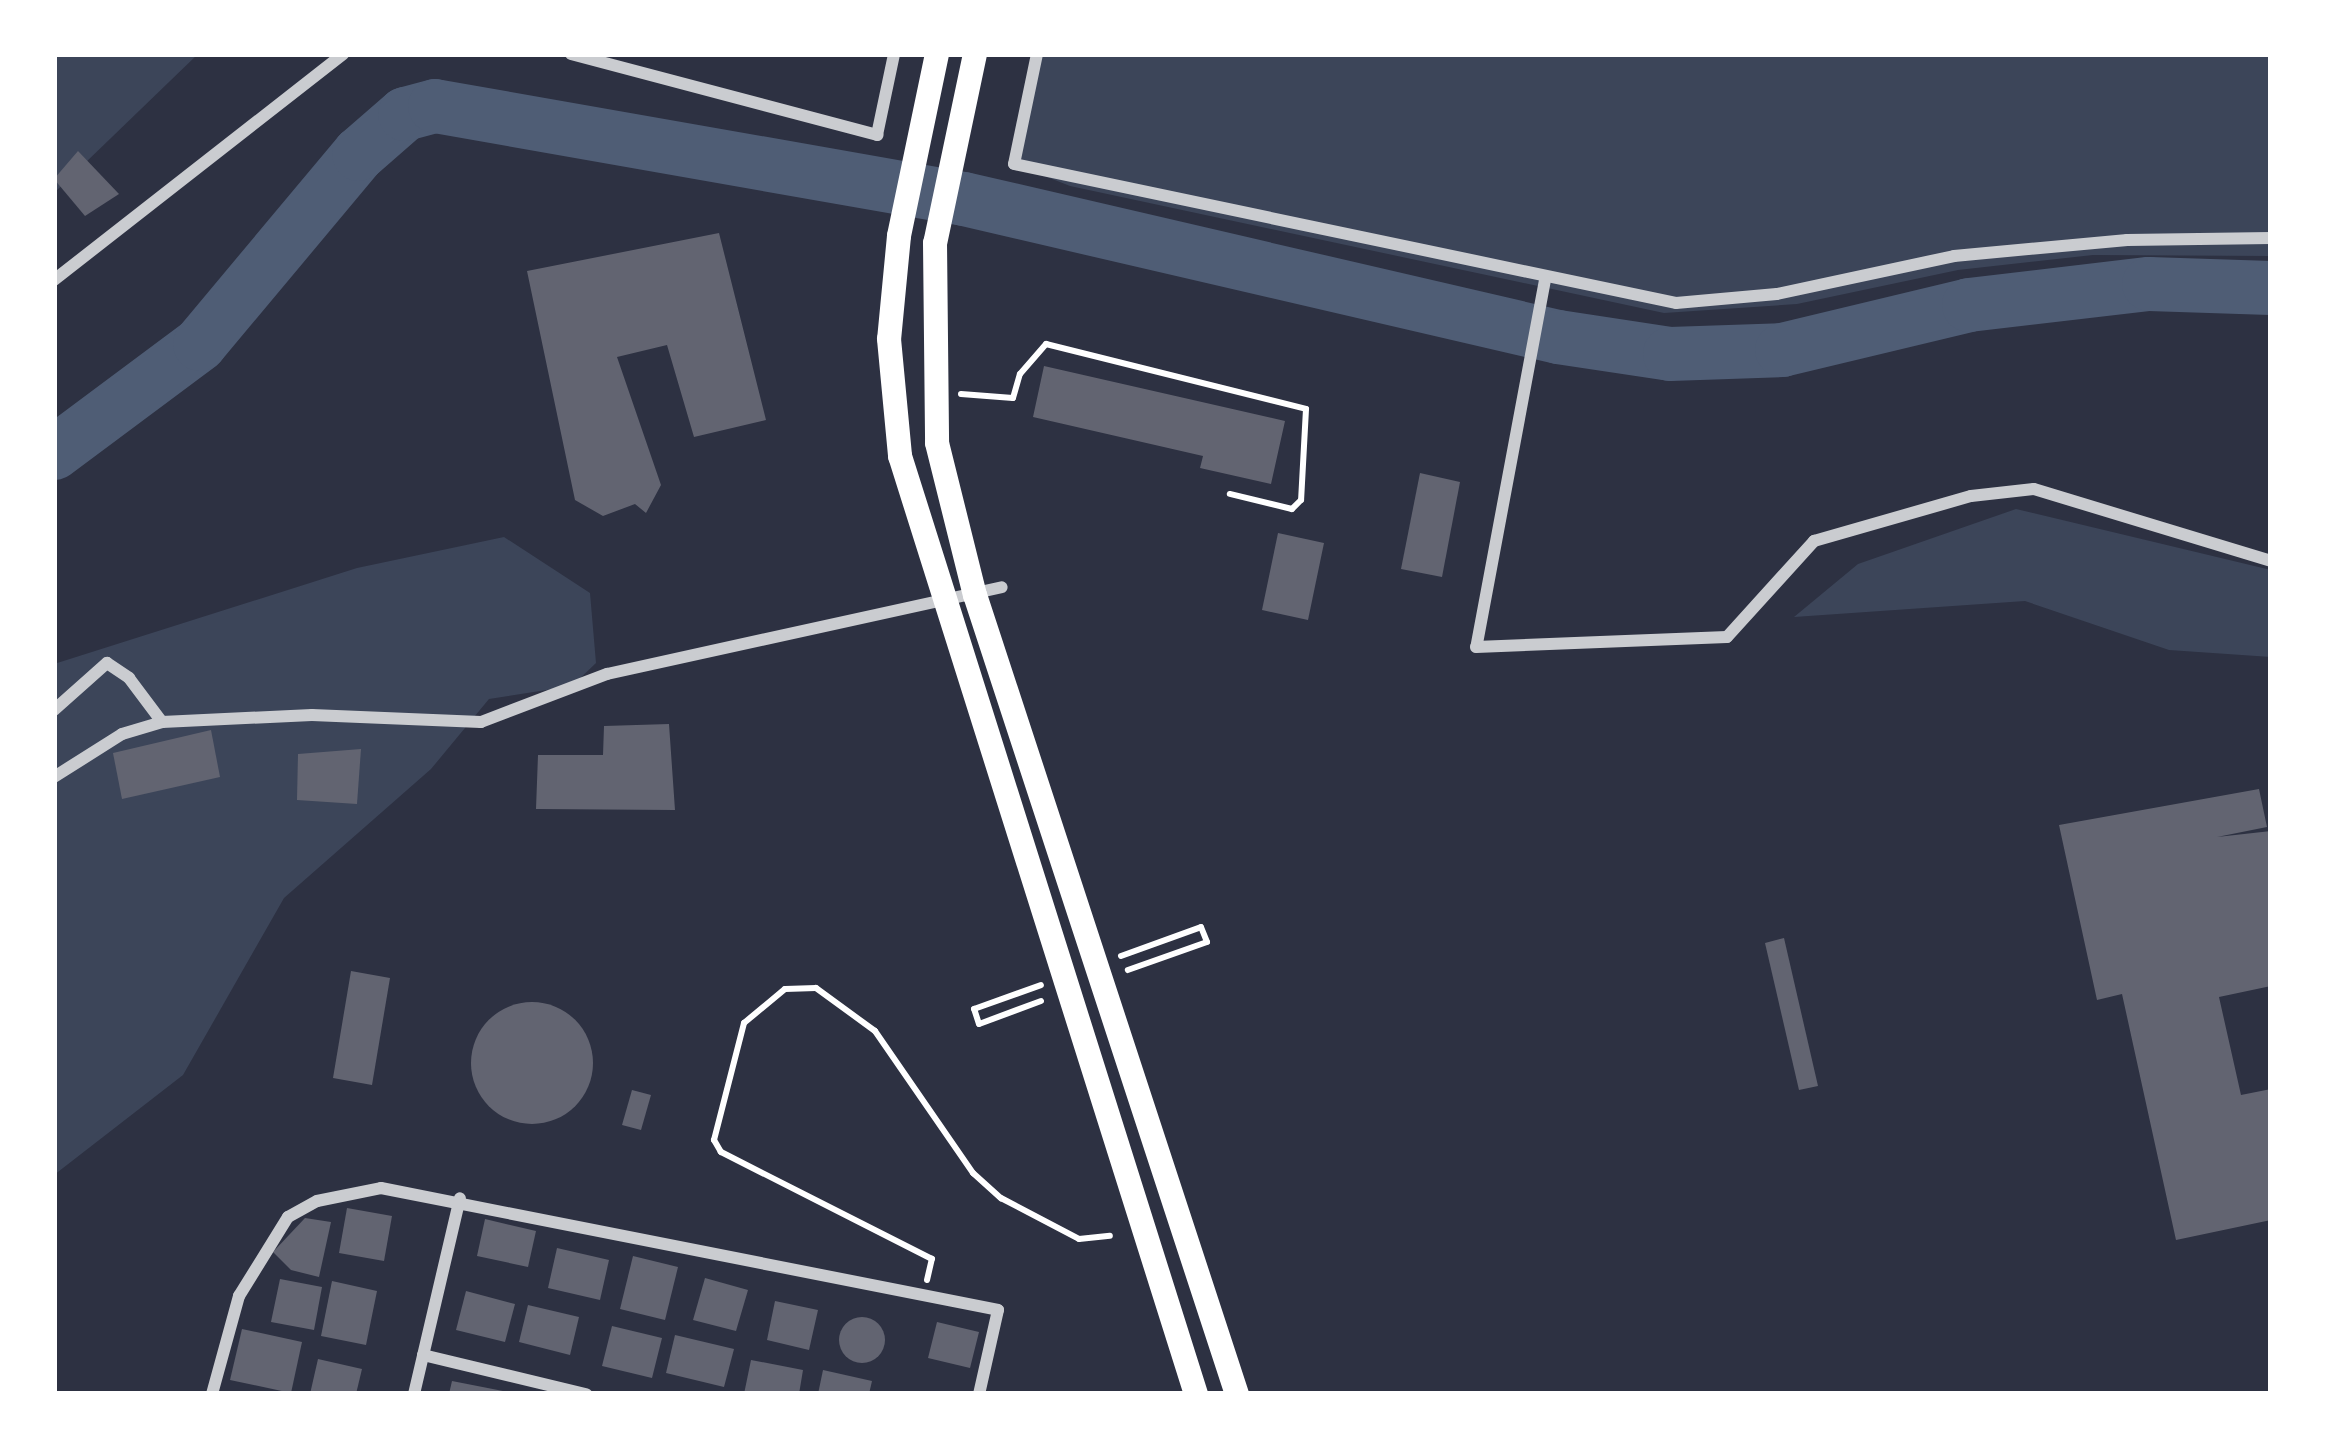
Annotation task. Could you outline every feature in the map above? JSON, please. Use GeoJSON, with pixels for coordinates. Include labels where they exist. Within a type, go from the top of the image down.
{"type":"FeatureCollection","features":[{"type":"Feature","properties":{"kind":"main road"},"geometry":{"type":"LineString","coordinates":[[936,60],[899,236],[892,396],[900,456],[942,605],[1196,1394]]}},
{"type":"Feature","properties":{"kind":"main road"},"geometry":{"type":"LineString","coordinates":[[972,64],[935,243],[937,443],[976,595],[1237,1394]]}},
{"type":"Feature","properties":{"kind":"street"},"geometry":{"type":"LineString","coordinates":[[54,280],[343,54]]}},
{"type":"Feature","properties":{"kind":"street"},"geometry":{"type":"LineString","coordinates":[[571,54],[877,135],[894,54]]}},
{"type":"Feature","properties":{"kind":"street"},"geometry":{"type":"LineString","coordinates":[[1037,54],[1014,164],[1544,286],[1676,302],[1778,294],[1954,256],[2127,240],[2271,238]]}},
{"type":"Feature","properties":{"kind":"street"},"geometry":{"type":"LineString","coordinates":[[1544,286],[1476,647],[1727,637],[1814,542],[1971,496],[2034,489],[2271,561]]}},
{"type":"Feature","properties":{"kind":"street"},"geometry":{"type":"LineString","coordinates":[[54,777],[122,734],[162,722],[312,715],[481,722],[607,674],[942,605],[1002,587]]}},
{"type":"Feature","properties":{"kind":"street"},"geometry":{"type":"LineString","coordinates":[[54,710],[107,663],[129,678],[162,722]]}},
{"type":"Feature","properties":{"kind":"street"},"geometry":{"type":"LineString","coordinates":[[212,1394],[239,1296],[288,1217],[347,1192],[381,1188],[460,1198],[998,1310],[979,1394]]}},
{"type":"Feature","properties":{"kind":"street"},"geometry":{"type":"LineString","coordinates":[[414,1394],[460,1198]]}},
{"type":"Feature","properties":{"kind":"street"},"geometry":{"type":"LineString","coordinates":[[423,1355],[586,1394]]}},
{"type":"Feature","properties":{"kind":"path"},"geometry":{"type":"LineString","coordinates":[[959,394],[1013,398],[1019,374],[1046,344],[1306,409],[1301,500],[1292,509],[1230,494]]}},
{"type":"Feature","properties":{"kind":"path"},"geometry":{"type":"LineString","coordinates":[[1127,970],[1207,942],[1201,927],[1148,946]]}},
{"type":"Feature","properties":{"kind":"path"},"geometry":{"type":"LineString","coordinates":[[924,1295],[932,1259],[721,1152],[714,1141],[744,1023],[785,988],[816,988],[875,1031],[973,1173],[1001,1198],[1079,1239],[1110,1236]]}},
{"type":"Feature","properties":{"kind":"path"},"geometry":{"type":"LineString","coordinates":[[1022,992],[974,1010],[979,1024],[1041,1001]]}},
{"type":"Feature","properties":{"kind":"shaded area"},"geometry":{"type":"Polygon","coordinates":[[[54,54],[198,54],[54,193],[54,54]]]}},
{"type":"Feature","properties":{"kind":"shaded area"},"geometry":{"type":"Polygon","coordinates":[[[1037,54],[2271,54],[2271,256],[2093,255],[1958,270],[1797,304],[1664,313],[1070,186],[1014,164],[1037,54]]]}},
{"type":"Feature","properties":{"kind":"shaded area"},"geometry":{"type":"Polygon","coordinates":[[[2016,509],[2271,570],[2271,657],[2169,650],[2025,601],[1794,617],[1858,564],[2016,509]]]}},
{"type":"Feature","properties":{"kind":"shaded area"},"geometry":{"type":"Polygon","coordinates":[[[504,537],[590,593],[596,663],[572,686],[489,699],[431,769],[284,898],[183,1075],[54,1175],[54,664],[357,568],[504,537]]]}},
{"type":"Feature","properties":{"kind":"building"},"geometry":{"type":"Polygon","coordinates":[[[78,151],[119,194],[85,216],[54,179],[78,151]]]}},
{"type":"Feature","properties":{"kind":"building"},"geometry":{"type":"Polygon","coordinates":[[[719,233],[766,420],[694,437],[667,345],[617,357],[661,485],[646,513],[635,504],[603,516],[575,500],[527,271],[719,233]]]}},
{"type":"Feature","properties":{"kind":"building"},"geometry":{"type":"Polygon","coordinates":[[[1044,366],[1285,421],[1271,484],[1200,468],[1203,456],[1033,417],[1044,366]]]}},
{"type":"Feature","properties":{"kind":"building"},"geometry":{"type":"Polygon","coordinates":[[[1420,473],[1460,482],[1442,577],[1401,569],[1420,473]]]}},
{"type":"Feature","properties":{"kind":"building"},"geometry":{"type":"Polygon","coordinates":[[[1278,533],[1324,543],[1308,620],[1262,610],[1278,533]]]}},
{"type":"Feature","properties":{"kind":"building"},"geometry":{"type":"Polygon","coordinates":[[[669,724],[675,810],[536,809],[538,755],[603,755],[604,726],[669,724]]]}},
{"type":"Feature","properties":{"kind":"building"},"geometry":{"type":"Polygon","coordinates":[[[211,730],[220,777],[122,799],[113,753],[211,730]]]}},
{"type":"Feature","properties":{"kind":"building"},"geometry":{"type":"Polygon","coordinates":[[[361,749],[357,804],[297,800],[298,754],[361,749]]]}},
{"type":"Feature","properties":{"kind":"building"},"geometry":{"type":"Polygon","coordinates":[[[2259,789],[2267,827],[2217,837],[2271,831],[2271,986],[2219,997],[2241,1095],[2271,1089],[2271,1220],[2176,1240],[2122,994],[2097,1000],[2059,825],[2259,789]]]}},
{"type":"Feature","properties":{"kind":"building"},"geometry":{"type":"Polygon","coordinates":[[[1784,938],[1818,1086],[1799,1090],[1765,943],[1784,938]]]}},
{"type":"Feature","properties":{"kind":"building"},"geometry":{"type":"Polygon","coordinates":[[[351,971],[390,978],[372,1085],[333,1078],[351,971]]]}},
{"type":"Feature","properties":{"kind":"building"},"geometry":{"type":"Polygon","coordinates":[[[532,1002],[555,1007],[575,1020],[588,1040],[593,1063],[588,1086],[575,1106],[555,1119],[532,1124],[509,1119],[489,1106],[476,1086],[471,1063],[476,1040],[489,1020],[509,1007],[532,1002]]]}},
{"type":"Feature","properties":{"kind":"building"},"geometry":{"type":"Polygon","coordinates":[[[632,1090],[651,1095],[641,1130],[622,1125],[632,1090]]]}},
{"type":"Feature","properties":{"kind":"building"},"geometry":{"type":"Polygon","coordinates":[[[347,1208],[392,1216],[384,1261],[339,1253],[347,1208]]]}},
{"type":"Feature","properties":{"kind":"building"},"geometry":{"type":"Polygon","coordinates":[[[305,1218],[331,1222],[319,1277],[291,1270],[273,1252],[305,1218]]]}},
{"type":"Feature","properties":{"kind":"building"},"geometry":{"type":"Polygon","coordinates":[[[485,1219],[536,1231],[528,1267],[477,1256],[485,1219]]]}},
{"type":"Feature","properties":{"kind":"building"},"geometry":{"type":"Polygon","coordinates":[[[557,1248],[609,1260],[600,1300],[548,1288],[557,1248]]]}},
{"type":"Feature","properties":{"kind":"building"},"geometry":{"type":"Polygon","coordinates":[[[633,1256],[678,1267],[665,1320],[620,1309],[633,1256]]]}},
{"type":"Feature","properties":{"kind":"building"},"geometry":{"type":"Polygon","coordinates":[[[705,1278],[748,1290],[736,1331],[693,1320],[705,1278]]]}},
{"type":"Feature","properties":{"kind":"building"},"geometry":{"type":"Polygon","coordinates":[[[280,1279],[322,1287],[314,1330],[271,1322],[280,1279]]]}},
{"type":"Feature","properties":{"kind":"building"},"geometry":{"type":"Polygon","coordinates":[[[332,1281],[377,1291],[366,1345],[321,1336],[332,1281]]]}},
{"type":"Feature","properties":{"kind":"building"},"geometry":{"type":"Polygon","coordinates":[[[466,1291],[515,1304],[505,1342],[456,1330],[466,1291]]]}},
{"type":"Feature","properties":{"kind":"building"},"geometry":{"type":"Polygon","coordinates":[[[775,1301],[818,1310],[809,1350],[767,1340],[775,1301]]]}},
{"type":"Feature","properties":{"kind":"building"},"geometry":{"type":"Polygon","coordinates":[[[528,1305],[579,1317],[570,1355],[519,1342],[528,1305]]]}},
{"type":"Feature","properties":{"kind":"building"},"geometry":{"type":"Polygon","coordinates":[[[862,1317],[878,1324],[885,1340],[878,1356],[862,1363],[846,1356],[839,1340],[846,1324],[862,1317]]]}},
{"type":"Feature","properties":{"kind":"building"},"geometry":{"type":"Polygon","coordinates":[[[937,1322],[979,1332],[970,1368],[928,1358],[937,1322]]]}},
{"type":"Feature","properties":{"kind":"building"},"geometry":{"type":"Polygon","coordinates":[[[612,1326],[662,1338],[652,1378],[602,1366],[612,1326]]]}},
{"type":"Feature","properties":{"kind":"building"},"geometry":{"type":"Polygon","coordinates":[[[242,1329],[302,1342],[291,1393],[230,1380],[242,1329]]]}},
{"type":"Feature","properties":{"kind":"building"},"geometry":{"type":"Polygon","coordinates":[[[675,1335],[734,1349],[724,1387],[666,1373],[675,1335]]]}},
{"type":"Feature","properties":{"kind":"building"},"geometry":{"type":"Polygon","coordinates":[[[318,1359],[362,1369],[356,1394],[310,1394],[318,1359]]]}},
{"type":"Feature","properties":{"kind":"building"},"geometry":{"type":"Polygon","coordinates":[[[751,1360],[803,1370],[799,1394],[744,1394],[751,1360]]]}},
{"type":"Feature","properties":{"kind":"building"},"geometry":{"type":"Polygon","coordinates":[[[823,1370],[872,1381],[869,1394],[818,1394],[823,1370]]]}},
{"type":"Feature","properties":{"kind":"building"},"geometry":{"type":"Polygon","coordinates":[[[452,1381],[508,1392],[508,1394],[449,1394],[452,1381]]]}},
{"type":"Feature","properties":{"kind":"waterway"},"geometry":{"type":"LineString","coordinates":[[54,453],[200,344],[359,154],[405,114],[435,106],[964,199],[1558,337],[1670,354],[1782,350],[1969,305],[2149,284],[2271,288]]}}]}
